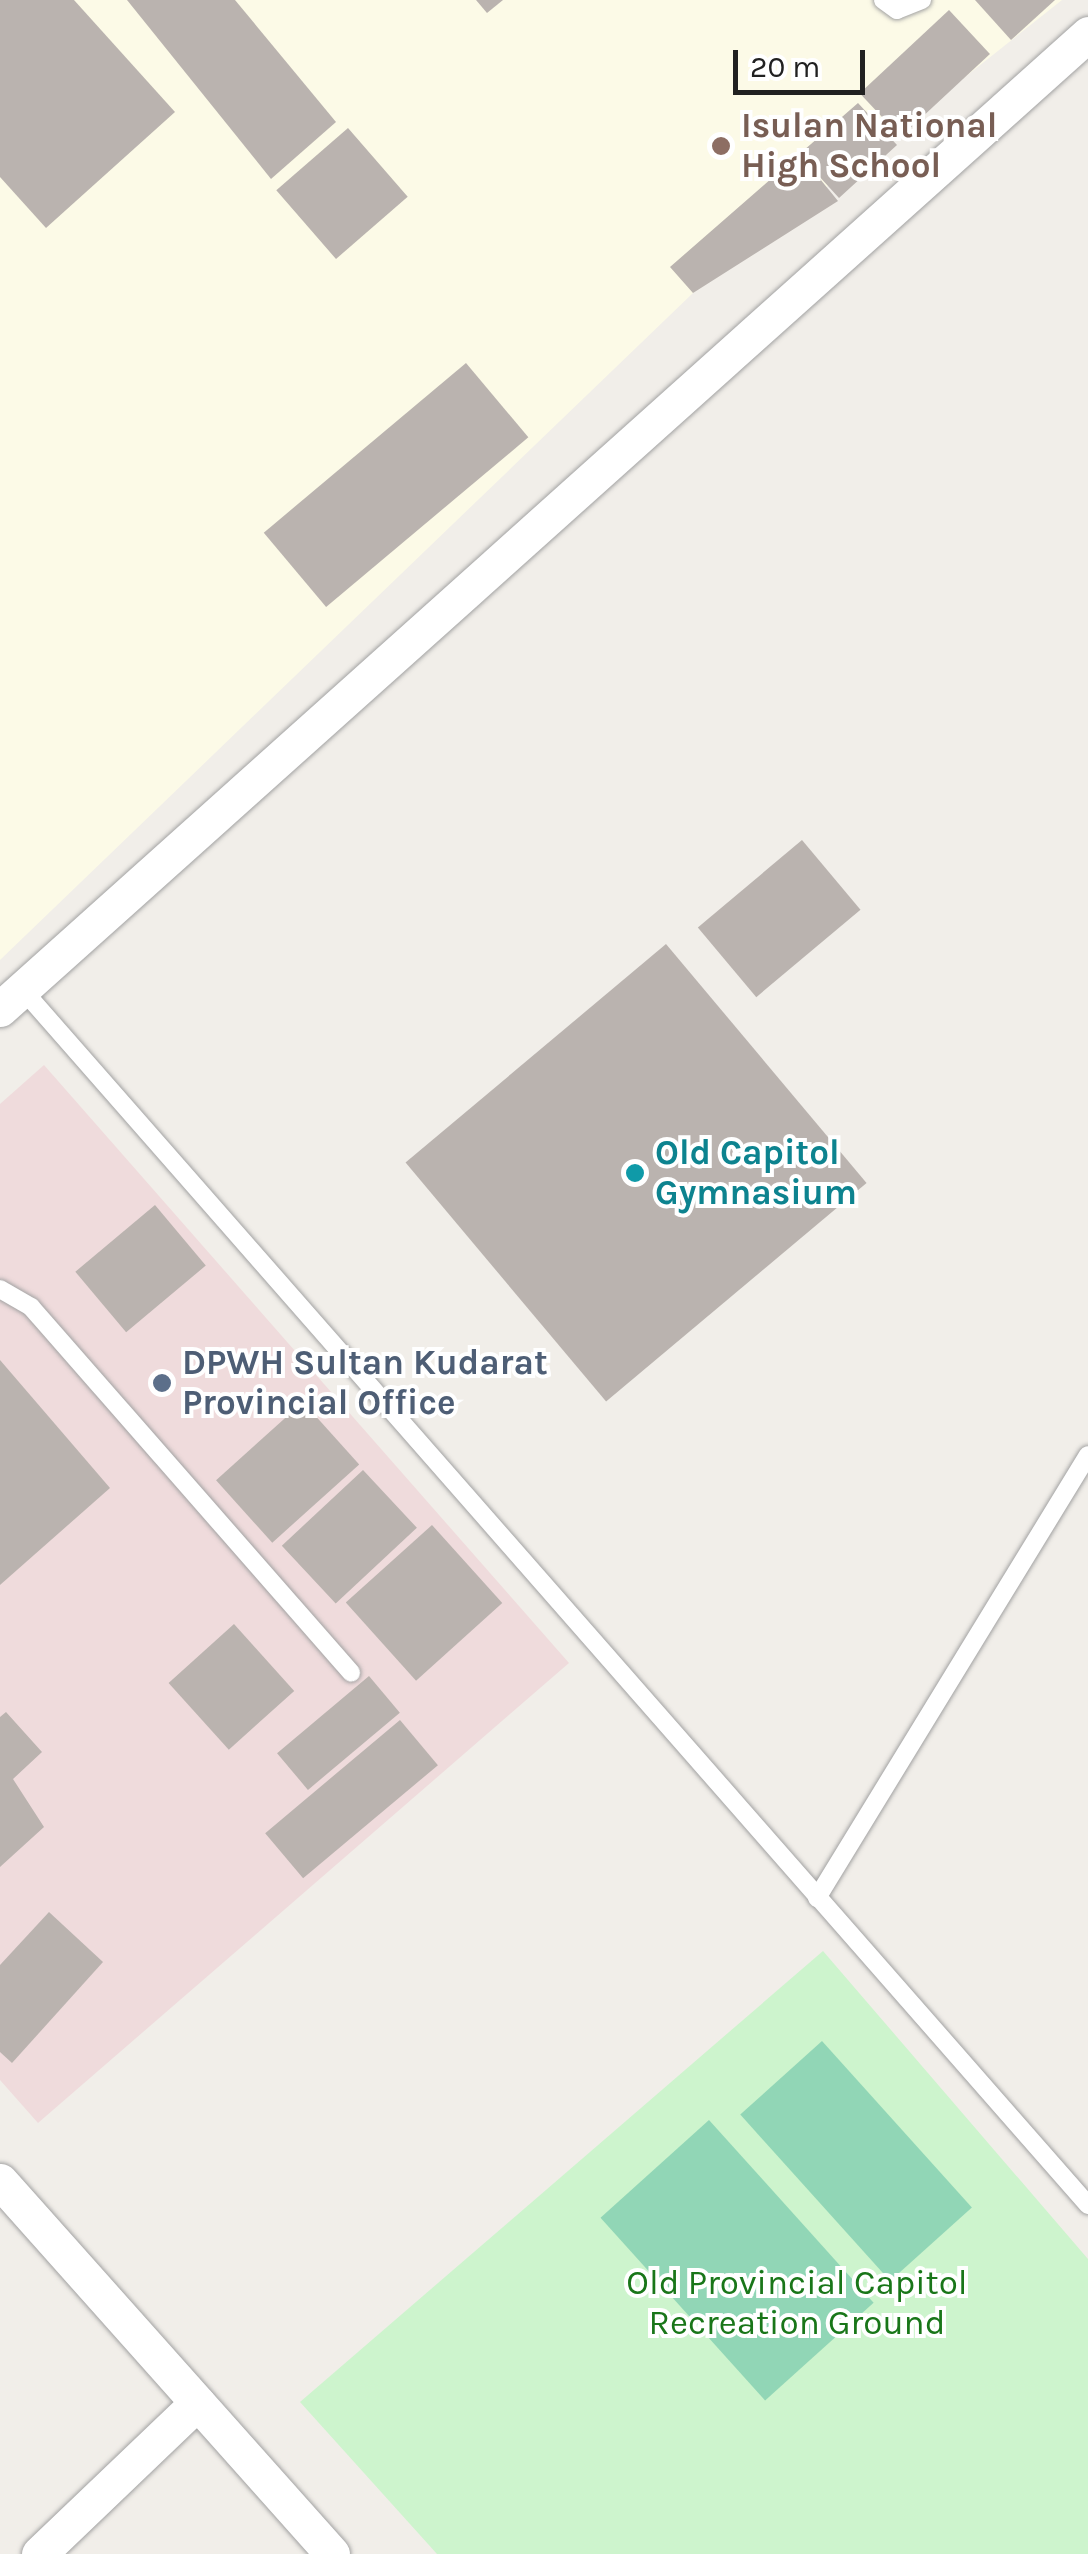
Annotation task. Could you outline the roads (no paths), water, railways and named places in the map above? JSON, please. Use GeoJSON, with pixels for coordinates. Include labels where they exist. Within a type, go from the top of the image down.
{"type":"FeatureCollection","features":[{"type":"Feature","properties":{"kind":"street"},"geometry":{"type":"LineString","coordinates":[[11,999],[1088,34]]}},
{"type":"Feature","properties":{"kind":"street"},"geometry":{"type":"LineString","coordinates":[[0,2181],[332,2554]]}},
{"type":"Feature","properties":{"kind":"street"},"geometry":{"type":"LineString","coordinates":[[39,2554],[197,2403]]}},
{"type":"Feature","properties":{"kind":"lane"},"geometry":{"type":"LineString","coordinates":[[883,0],[898,10],[922,0]]}},
{"type":"Feature","properties":{"kind":"lane"},"geometry":{"type":"LineString","coordinates":[[11,999],[1088,2205]]}},
{"type":"Feature","properties":{"kind":"lane"},"geometry":{"type":"LineString","coordinates":[[0,1289],[31,1306],[350,1673]]}},
{"type":"Feature","properties":{"kind":"lane"},"geometry":{"type":"LineString","coordinates":[[817,1898],[1088,1454]]}},
{"type":"Feature","properties":{"kind":"place","name":"Isulan National High School"},"geometry":{"type":"Point","coordinates":[721,146]}},
{"type":"Feature","properties":{"kind":"place","name":"Old Capitol Gymnasium"},"geometry":{"type":"Point","coordinates":[635,1173]}},
{"type":"Feature","properties":{"kind":"place","name":"DPWH Sultan Kudarat Provincial Office"},"geometry":{"type":"Point","coordinates":[162,1383]}},
{"type":"Feature","properties":{"kind":"park label","name":"Old Provincial Capitol Recreation Ground"},"geometry":{"type":"Point","coordinates":[797,2303]}}]}
